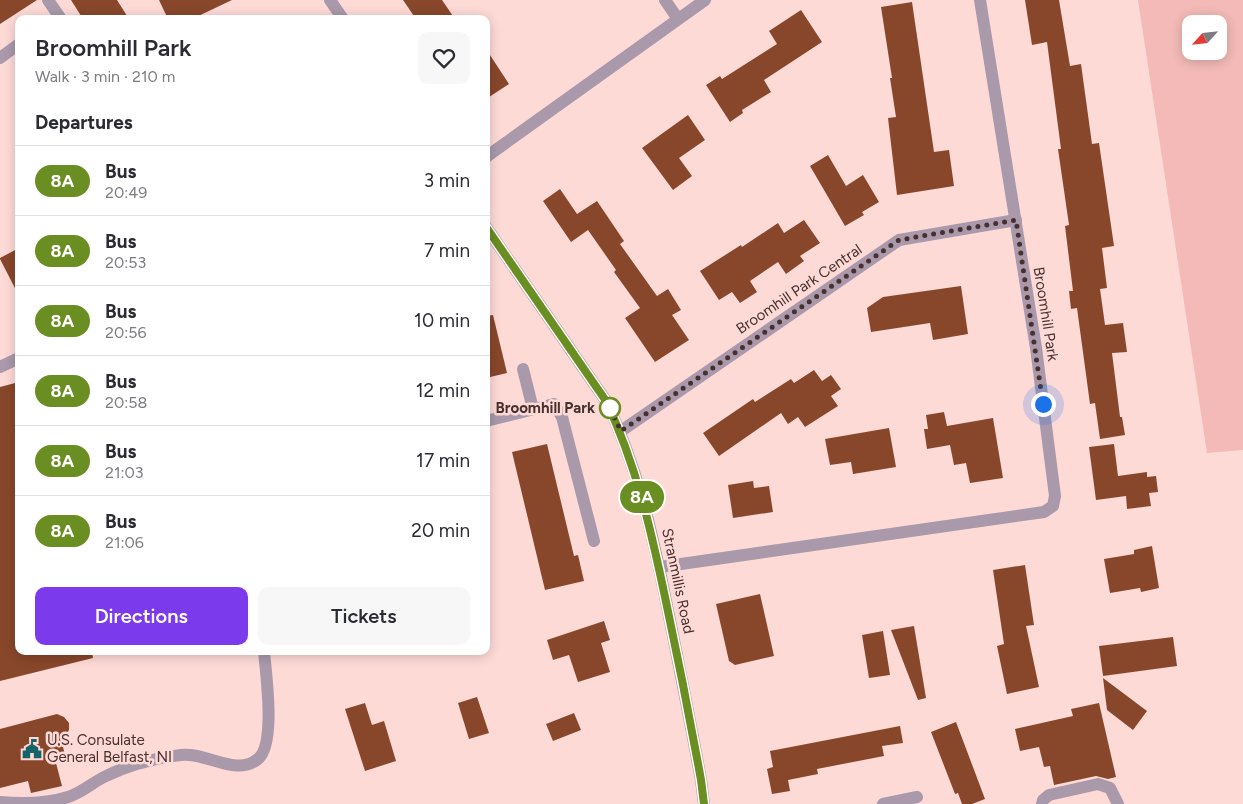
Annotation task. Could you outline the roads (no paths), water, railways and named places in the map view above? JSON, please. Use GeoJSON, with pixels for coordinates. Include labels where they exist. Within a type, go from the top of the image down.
{"type":"FeatureCollection","features":[{"type":"Feature","properties":{"kind":"street"},"geometry":{"type":"LineString","coordinates":[[48,0],[56,15]]}},
{"type":"Feature","properties":{"kind":"street"},"geometry":{"type":"LineString","coordinates":[[330,0],[340,15]]}},
{"type":"Feature","properties":{"kind":"street"},"geometry":{"type":"LineString","coordinates":[[665,0],[678,19]]}},
{"type":"Feature","properties":{"kind":"street"},"geometry":{"type":"LineString","coordinates":[[490,154],[705,0]]}},
{"type":"Feature","properties":{"kind":"street","name":"Broomhill Park"},"geometry":{"type":"LineString","coordinates":[[660,567],[1044,512],[1053,506],[1055,496],[1036,348],[980,0]]}},
{"type":"Feature","properties":{"kind":"street"},"geometry":{"type":"LineString","coordinates":[[0,58],[15,47]]}},
{"type":"Feature","properties":{"kind":"street","name":"Broomhill Park Central"},"geometry":{"type":"LineString","coordinates":[[621,431],[899,240],[1016,220]]}},
{"type":"Feature","properties":{"kind":"street","name":"Stranmillis Road"},"geometry":{"type":"LineString","coordinates":[[490,233],[606,401],[621,431],[642,496],[660,567],[696,751],[704,804]]}},
{"type":"Feature","properties":{"kind":"street"},"geometry":{"type":"LineString","coordinates":[[0,367],[15,360]]}},
{"type":"Feature","properties":{"kind":"street"},"geometry":{"type":"LineString","coordinates":[[523,369],[533,409]]}},
{"type":"Feature","properties":{"kind":"street"},"geometry":{"type":"LineString","coordinates":[[490,420],[554,404],[562,417],[594,541]]}},
{"type":"Feature","properties":{"kind":"street"},"geometry":{"type":"LineString","coordinates":[[0,802],[55,801],[69,797],[102,778],[125,768],[183,754],[201,755],[236,766],[247,765],[258,759],[265,750],[268,734],[268,697],[264,655]]}},
{"type":"Feature","properties":{"kind":"street"},"geometry":{"type":"LineString","coordinates":[[1042,804],[1043,800],[1049,795],[1098,784],[1110,788],[1118,804]]}},
{"type":"Feature","properties":{"kind":"street"},"geometry":{"type":"LineString","coordinates":[[891,803],[917,797]]}},
{"type":"Feature","properties":{"kind":"place","name":"Broomhill Park"},"geometry":{"type":"Point","coordinates":[610,408]}},
{"type":"Feature","properties":{"kind":"place","name":"U.S. Consulate General Belfast, NI"},"geometry":{"type":"Point","coordinates":[32,749]}}]}
